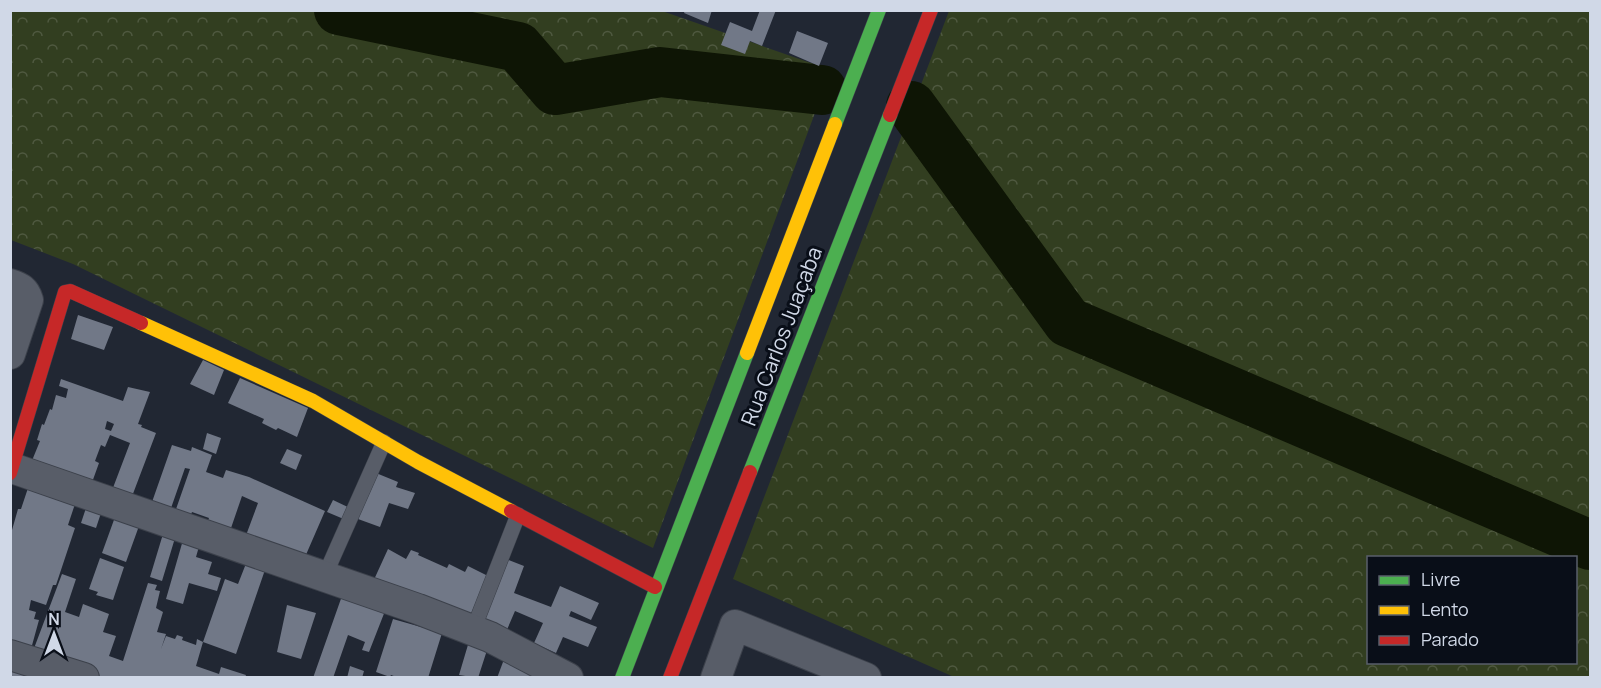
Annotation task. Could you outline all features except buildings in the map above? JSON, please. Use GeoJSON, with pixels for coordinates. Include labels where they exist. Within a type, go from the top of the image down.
{"type":"FeatureCollection","features":[{"type":"Feature","properties":{"kind":"street","name":"Rua Carlos Juaçaba"},"geometry":{"type":"LineString","coordinates":[[622,678],[655,587],[879,10]]}},
{"type":"Feature","properties":{"kind":"street","name":"Rua Carlos Juaçaba"},"geometry":{"type":"LineString","coordinates":[[670,678],[931,10]]}},
{"type":"Feature","properties":{"kind":"street"},"geometry":{"type":"LineString","coordinates":[[10,284],[20,287],[26,293],[28,300],[10,354]]}},
{"type":"Feature","properties":{"kind":"street"},"geometry":{"type":"LineString","coordinates":[[568,678],[490,637],[325,575],[11,470],[65,292],[68,291],[313,401],[418,462],[655,587]]}},
{"type":"Feature","properties":{"kind":"street"},"geometry":{"type":"LineString","coordinates":[[698,607],[735,625],[866,678]]}},
{"type":"Feature","properties":{"kind":"street"},"geometry":{"type":"LineString","coordinates":[[716,678],[735,625]]}},
{"type":"Feature","properties":{"kind":"street"},"geometry":{"type":"LineString","coordinates":[[10,655],[84,678]]}},
{"type":"Feature","properties":{"kind":"lane"},"geometry":{"type":"LineString","coordinates":[[325,575],[384,442]]}},
{"type":"Feature","properties":{"kind":"lane"},"geometry":{"type":"LineString","coordinates":[[472,630],[519,515]]}},
{"type":"Feature","properties":{"kind":"green space"},"geometry":{"type":"Polygon","coordinates":[[[10,11],[662,11],[831,70],[653,548],[73,264],[11,240],[10,11]]]}},
{"type":"Feature","properties":{"kind":"green space"},"geometry":{"type":"Polygon","coordinates":[[[949,11],[1590,11],[1590,677],[954,677],[733,579],[949,11]]]}},
{"type":"Feature","properties":{"kind":"waterway"},"geometry":{"type":"LineString","coordinates":[[339,10],[518,47],[555,90],[660,72],[822,90]]}},
{"type":"Feature","properties":{"kind":"waterway"},"geometry":{"type":"LineString","coordinates":[[911,106],[1068,322],[1590,545]]}},
{"type":"Feature","properties":{"kind":"traffic: fast"},"geometry":{"type":"LineString","coordinates":[[835,124],[879,10]]}},
{"type":"Feature","properties":{"kind":"traffic: fast"},"geometry":{"type":"LineString","coordinates":[[750,472],[890,115]]}},
{"type":"Feature","properties":{"kind":"traffic: fast"},"geometry":{"type":"LineString","coordinates":[[622,678],[747,353]]}},
{"type":"Feature","properties":{"kind":"traffic: slow"},"geometry":{"type":"LineString","coordinates":[[747,353],[835,124]]}},
{"type":"Feature","properties":{"kind":"traffic: slow"},"geometry":{"type":"LineString","coordinates":[[141,323],[313,401],[418,462],[511,511]]}},
{"type":"Feature","properties":{"kind":"traffic: jam"},"geometry":{"type":"LineString","coordinates":[[890,115],[931,10]]}},
{"type":"Feature","properties":{"kind":"traffic: jam"},"geometry":{"type":"LineString","coordinates":[[10,473],[65,292],[70,291],[141,323]]}},
{"type":"Feature","properties":{"kind":"traffic: jam"},"geometry":{"type":"LineString","coordinates":[[670,678],[750,472]]}},
{"type":"Feature","properties":{"kind":"traffic: jam"},"geometry":{"type":"LineString","coordinates":[[511,511],[655,587]]}}]}
